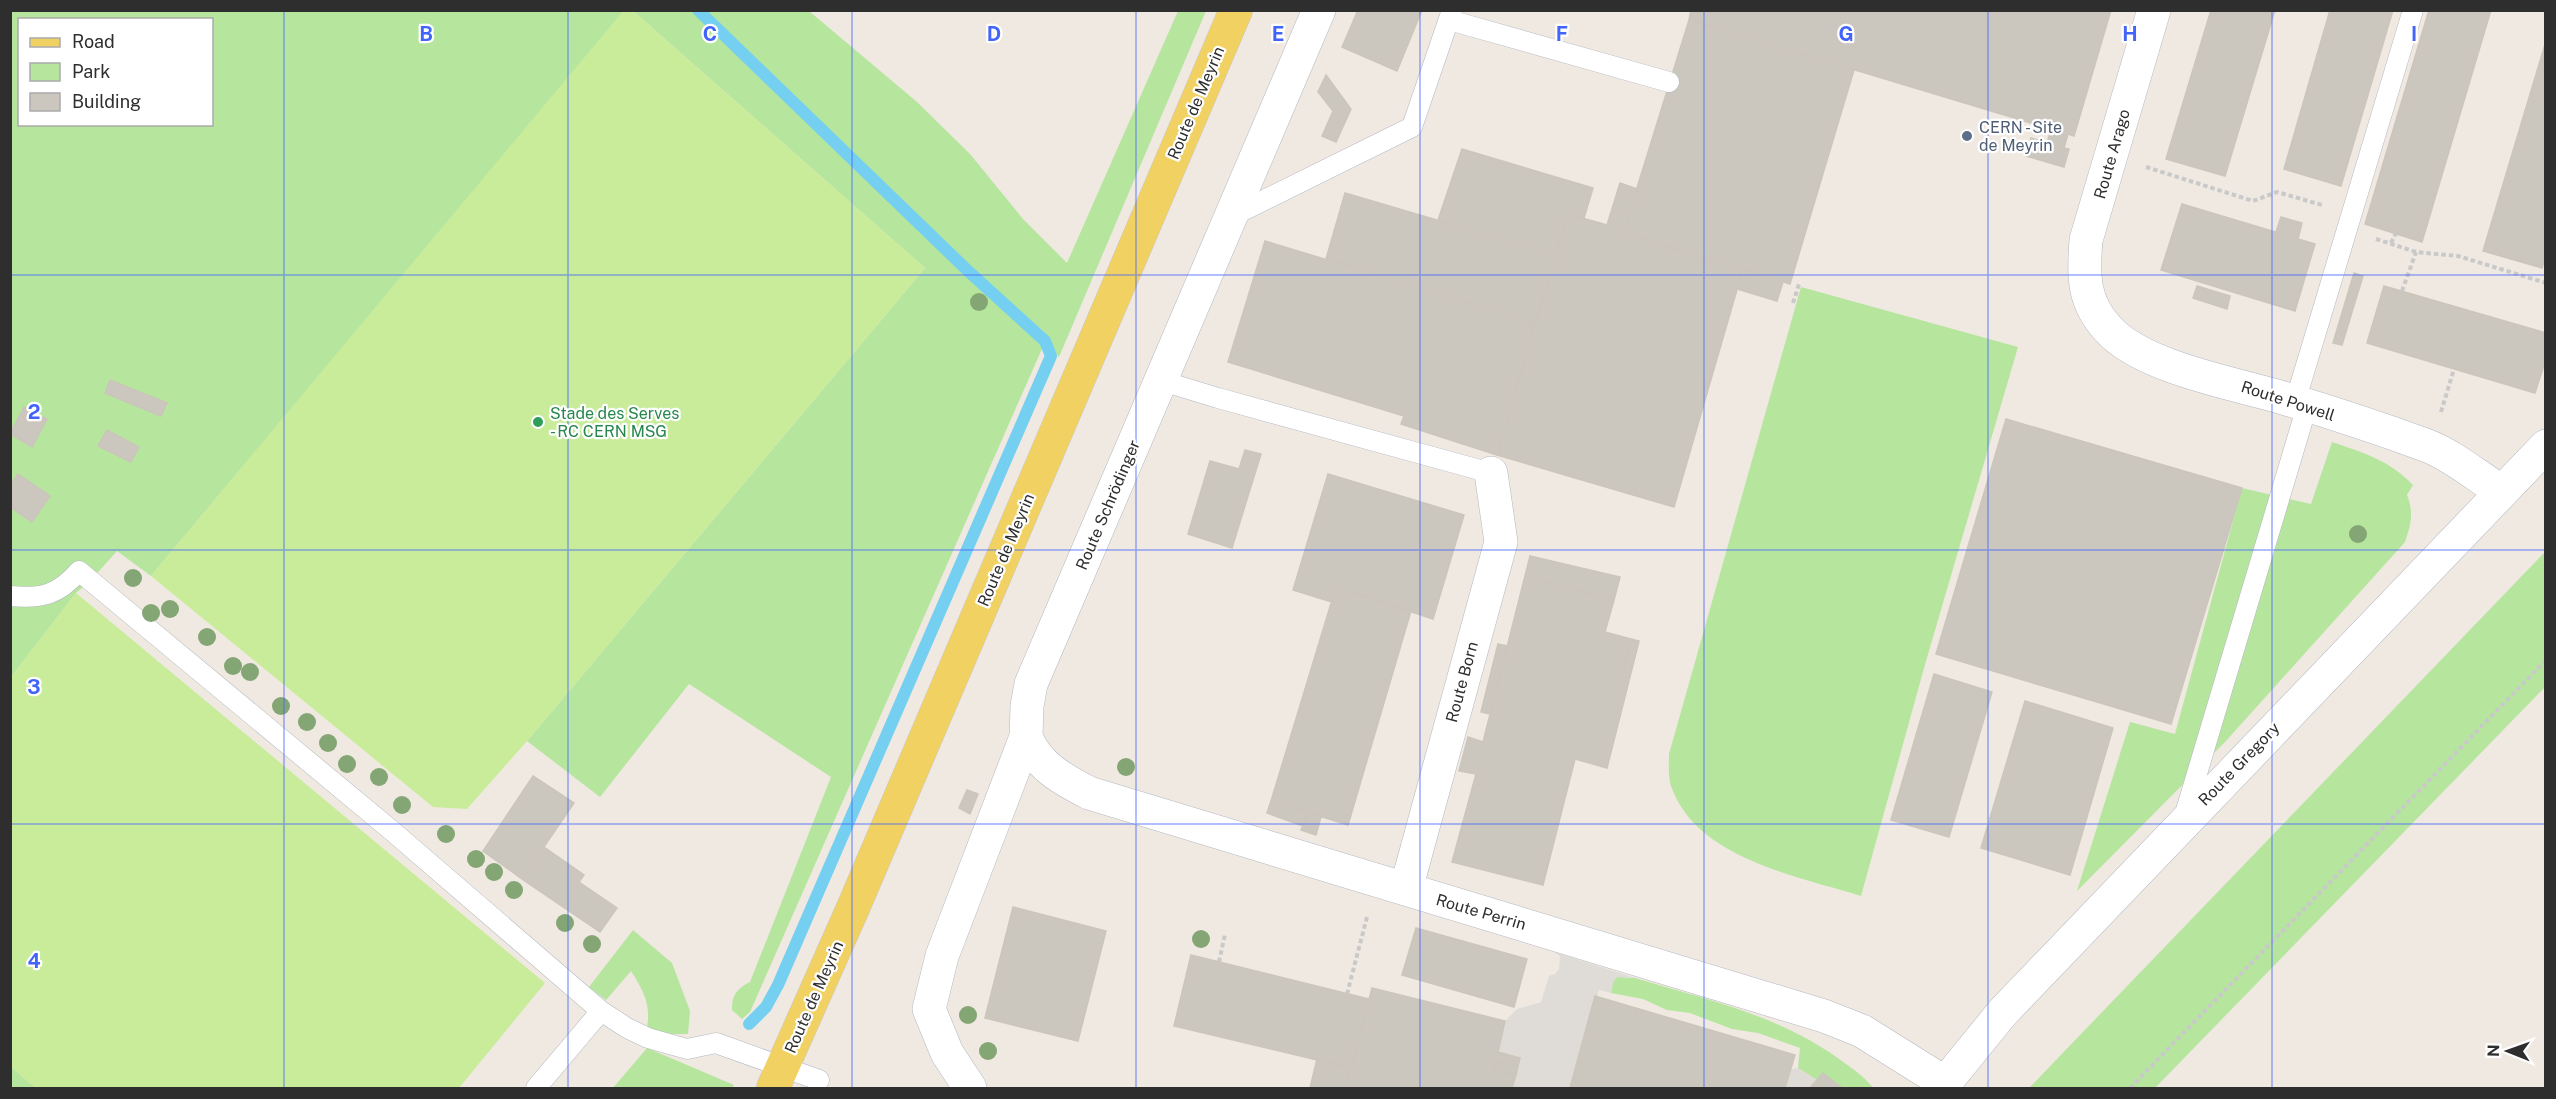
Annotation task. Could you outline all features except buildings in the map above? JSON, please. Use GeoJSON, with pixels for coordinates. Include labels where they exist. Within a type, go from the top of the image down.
{"type":"FeatureCollection","features":[{"type":"Feature","properties":{"kind":"main road","name":"Route de Meyrin"},"geometry":{"type":"LineString","coordinates":[[778,1077],[853,908],[1236,10]]}},
{"type":"Feature","properties":{"kind":"street","name":"Route Schrödinger"},"geometry":{"type":"LineString","coordinates":[[970,1089],[947,1053],[929,1009],[942,956],[1026,737],[1026,714],[1031,684],[1319,10]]}},
{"type":"Feature","properties":{"kind":"street","name":"Route Arago"},"geometry":{"type":"LineString","coordinates":[[2088,298],[2084,270],[2086,240],[2154,10]]}},
{"type":"Feature","properties":{"kind":"street","name":"Route Powell"},"geometry":{"type":"LineString","coordinates":[[2088,298],[2109,330],[2133,349],[2166,363],[2431,447],[2501,492]]}},
{"type":"Feature","properties":{"kind":"street","name":"Route Gregory"},"geometry":{"type":"LineString","coordinates":[[1943,1086],[2002,1013],[2546,446]]}},
{"type":"Feature","properties":{"kind":"street","name":"Route Born"},"geometry":{"type":"LineString","coordinates":[[1391,885],[1501,542],[1491,473]]}},
{"type":"Feature","properties":{"kind":"street","name":"Route Perrin"},"geometry":{"type":"LineString","coordinates":[[1026,737],[1031,750],[1057,776],[1089,793],[1391,885],[1596,956],[1824,1016],[1862,1031],[1943,1086]]}},
{"type":"Feature","properties":{"kind":"lane"},"geometry":{"type":"LineString","coordinates":[[2182,824],[2301,404],[2349,222],[2412,10]]}},
{"type":"Feature","properties":{"kind":"lane"},"geometry":{"type":"LineString","coordinates":[[1230,217],[1412,127],[1450,15],[1669,82]]}},
{"type":"Feature","properties":{"kind":"lane"},"geometry":{"type":"LineString","coordinates":[[1162,381],[1491,473]]}},
{"type":"Feature","properties":{"kind":"lane"},"geometry":{"type":"LineString","coordinates":[[10,596],[26,598],[52,594],[65,587],[79,571],[382,822],[601,1011],[648,1038],[687,1049],[716,1043],[778,1077],[819,1080]]}},
{"type":"Feature","properties":{"kind":"lane"},"geometry":{"type":"LineString","coordinates":[[536,1089],[601,1011]]}},
{"type":"Feature","properties":{"kind":"path"},"geometry":{"type":"LineString","coordinates":[[2112,157],[2253,201],[2277,192],[2416,252],[2458,256],[2546,283]]}},
{"type":"Feature","properties":{"kind":"path"},"geometry":{"type":"LineString","coordinates":[[2391,243],[2397,233]]}},
{"type":"Feature","properties":{"kind":"path"},"geometry":{"type":"LineString","coordinates":[[2402,291],[2416,252]]}},
{"type":"Feature","properties":{"kind":"path"},"geometry":{"type":"LineString","coordinates":[[1793,303],[1799,284]]}},
{"type":"Feature","properties":{"kind":"path"},"geometry":{"type":"LineString","coordinates":[[2130,1089],[2546,660]]}},
{"type":"Feature","properties":{"kind":"path"},"geometry":{"type":"LineString","coordinates":[[1347,994],[1391,885]]}},
{"type":"Feature","properties":{"kind":"path"},"geometry":{"type":"LineString","coordinates":[[1219,963],[1225,934]]}},
{"type":"Feature","properties":{"kind":"green space","name":"Stade des Serves - RC CERN MSG"},"geometry":{"type":"Polygon","coordinates":[[[624,10],[633,11],[925,268],[527,741],[467,809],[433,807],[151,576],[624,10]]]}},
{"type":"Feature","properties":{"kind":"green space"},"geometry":{"type":"Polygon","coordinates":[[[10,11],[624,11],[151,576],[117,551],[76,593],[11,677],[10,11]]]}},
{"type":"Feature","properties":{"kind":"green space"},"geometry":{"type":"Polygon","coordinates":[[[633,11],[809,11],[917,102],[970,154],[1023,219],[1067,263],[1178,11],[1206,11],[1059,357],[1045,342],[750,1012],[742,1019],[732,1010],[734,996],[750,982],[831,777],[689,684],[600,797],[527,741],[925,268],[633,11]]]}},
{"type":"Feature","properties":{"kind":"green space"},"geometry":{"type":"Polygon","coordinates":[[[1801,287],[2018,347],[1926,661],[1861,896],[1751,861],[1725,847],[1702,831],[1684,811],[1669,778],[1669,754],[1801,287]]]}},
{"type":"Feature","properties":{"kind":"green space"},"geometry":{"type":"Polygon","coordinates":[[[2332,442],[2385,463],[2413,485],[2407,495],[2411,518],[2405,542],[2225,742],[2077,891],[2130,722],[2175,734],[2242,488],[2311,504],[2332,442]]]}},
{"type":"Feature","properties":{"kind":"green space"},"geometry":{"type":"Polygon","coordinates":[[[2545,552],[2545,687],[2155,1088],[2029,1088],[2545,552]]]}},
{"type":"Feature","properties":{"kind":"green space"},"geometry":{"type":"Polygon","coordinates":[[[76,593],[545,983],[459,1088],[36,1088],[11,1067],[11,677],[76,593]]]}},
{"type":"Feature","properties":{"kind":"green space"},"geometry":{"type":"Polygon","coordinates":[[[633,930],[672,963],[690,1011],[688,1034],[670,1034],[647,1028],[647,1005],[640,985],[631,971],[606,1000],[589,987],[633,930]]]}},
{"type":"Feature","properties":{"kind":"green space"},"geometry":{"type":"Polygon","coordinates":[[[1617,977],[1635,978],[1768,1020],[1818,1045],[1855,1071],[1873,1088],[1842,1088],[1823,1073],[1817,1080],[1798,1068],[1800,1048],[1758,1033],[1732,1029],[1690,1013],[1667,1010],[1643,999],[1611,993],[1613,982],[1617,977]]]}},
{"type":"Feature","properties":{"kind":"green space"},"geometry":{"type":"Polygon","coordinates":[[[647,1048],[734,1085],[732,1088],[613,1088],[647,1048]]]}},
{"type":"Feature","properties":{"kind":"green space"},"geometry":{"type":"Polygon","coordinates":[[[11,1067],[36,1088],[11,1088],[11,1067]]]}},
{"type":"Feature","properties":{"kind":"shaded area"},"geometry":{"type":"Polygon","coordinates":[[[1554,952],[1635,978],[1617,977],[1613,982],[1611,993],[1599,990],[1570,1088],[1512,1088],[1520,1058],[1498,1052],[1505,1021],[1517,1009],[1541,1002],[1549,976],[1555,974],[1559,969],[1560,956],[1554,952]]]}},
{"type":"Feature","properties":{"kind":"shaded area"},"geometry":{"type":"Polygon","coordinates":[[[1798,1068],[1817,1080],[1810,1088],[1785,1088],[1791,1069],[1798,1068]]]}},
{"type":"Feature","properties":{"kind":"waterway"},"geometry":{"type":"LineString","coordinates":[[698,10],[967,270],[1045,341],[1051,356],[778,985],[766,1007],[749,1024]]}},
{"type":"Feature","properties":{"kind":"place","name":"CERN - Site de Meyrin"},"geometry":{"type":"Point","coordinates":[1967,136]}},
{"type":"Feature","properties":{"kind":"place","name":"Stade des Serves - RC CERN MSG"},"geometry":{"type":"Point","coordinates":[538,422]}}]}
